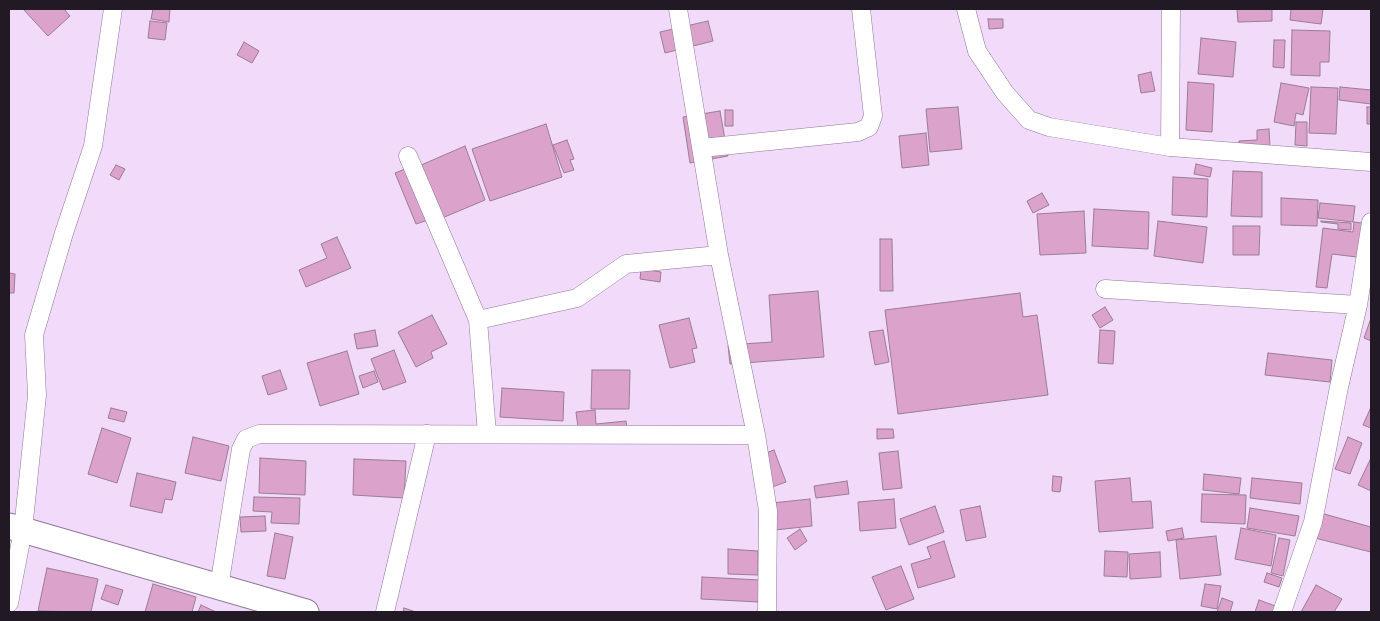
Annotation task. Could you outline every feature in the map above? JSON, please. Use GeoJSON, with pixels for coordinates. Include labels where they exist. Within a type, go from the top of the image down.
{"type":"FeatureCollection","features":[{"type":"Feature","properties":{"kind":"street"},"geometry":{"type":"LineString","coordinates":[[9,603],[16,528],[38,395],[34,335],[92,146],[113,9]]}},
{"type":"Feature","properties":{"kind":"street"},"geometry":{"type":"LineString","coordinates":[[678,9],[719,255],[756,435],[768,511],[767,612]]}},
{"type":"Feature","properties":{"kind":"street"},"geometry":{"type":"LineString","coordinates":[[702,148],[858,132],[869,128],[873,116],[861,9]]}},
{"type":"Feature","properties":{"kind":"street"},"geometry":{"type":"LineString","coordinates":[[966,9],[978,51],[1005,93],[1029,120],[1049,127],[1170,147],[1371,162]]}},
{"type":"Feature","properties":{"kind":"street"},"geometry":{"type":"LineString","coordinates":[[1170,147],[1171,9]]}},
{"type":"Feature","properties":{"kind":"street"},"geometry":{"type":"LineString","coordinates":[[408,156],[478,320],[487,434]]}},
{"type":"Feature","properties":{"kind":"street"},"geometry":{"type":"LineString","coordinates":[[1282,612],[1312,522],[1339,387],[1358,305],[1371,222]]}},
{"type":"Feature","properties":{"kind":"street"},"geometry":{"type":"LineString","coordinates":[[478,320],[577,298],[626,264],[719,255]]}},
{"type":"Feature","properties":{"kind":"street"},"geometry":{"type":"LineString","coordinates":[[1105,289],[1358,305]]}},
{"type":"Feature","properties":{"kind":"street"},"geometry":{"type":"LineString","coordinates":[[219,587],[241,449],[246,439],[259,434],[756,435]]}},
{"type":"Feature","properties":{"kind":"street"},"geometry":{"type":"LineString","coordinates":[[384,612],[428,434]]}},
{"type":"Feature","properties":{"kind":"street"},"geometry":{"type":"LineString","coordinates":[[16,528],[306,612]]}},
{"type":"Feature","properties":{"kind":"building"},"geometry":{"type":"Polygon","coordinates":[[[23,9],[64,9],[70,16],[48,36],[23,9]]]}},
{"type":"Feature","properties":{"kind":"building"},"geometry":{"type":"Polygon","coordinates":[[[153,9],[170,9],[169,22],[151,19],[153,9]]]}},
{"type":"Feature","properties":{"kind":"building"},"geometry":{"type":"Polygon","coordinates":[[[1237,9],[1272,9],[1272,21],[1238,22],[1237,9]]]}},
{"type":"Feature","properties":{"kind":"building"},"geometry":{"type":"Polygon","coordinates":[[[1291,9],[1323,9],[1321,24],[1290,20],[1291,9]]]}},
{"type":"Feature","properties":{"kind":"building"},"geometry":{"type":"Polygon","coordinates":[[[988,19],[1003,19],[1003,28],[989,29],[988,19]]]}},
{"type":"Feature","properties":{"kind":"building"},"geometry":{"type":"Polygon","coordinates":[[[150,21],[167,23],[165,40],[148,38],[150,21]]]}},
{"type":"Feature","properties":{"kind":"building"},"geometry":{"type":"Polygon","coordinates":[[[708,21],[713,41],[665,53],[660,32],[708,21]]]}},
{"type":"Feature","properties":{"kind":"building"},"geometry":{"type":"Polygon","coordinates":[[[1292,30],[1330,31],[1329,62],[1320,62],[1320,76],[1291,75],[1292,30]]]}},
{"type":"Feature","properties":{"kind":"building"},"geometry":{"type":"Polygon","coordinates":[[[1201,38],[1236,42],[1233,77],[1198,74],[1201,38]]]}},
{"type":"Feature","properties":{"kind":"building"},"geometry":{"type":"Polygon","coordinates":[[[1274,40],[1285,40],[1284,68],[1273,67],[1274,40]]]}},
{"type":"Feature","properties":{"kind":"building"},"geometry":{"type":"Polygon","coordinates":[[[244,42],[259,51],[252,63],[237,55],[244,42]]]}},
{"type":"Feature","properties":{"kind":"building"},"geometry":{"type":"Polygon","coordinates":[[[1151,72],[1155,91],[1141,93],[1138,75],[1151,72]]]}},
{"type":"Feature","properties":{"kind":"building"},"geometry":{"type":"Polygon","coordinates":[[[1188,82],[1214,84],[1212,132],[1186,130],[1188,82]]]}},
{"type":"Feature","properties":{"kind":"building"},"geometry":{"type":"Polygon","coordinates":[[[1281,83],[1309,88],[1303,115],[1296,113],[1294,126],[1274,122],[1281,83]]]}},
{"type":"Feature","properties":{"kind":"building"},"geometry":{"type":"Polygon","coordinates":[[[1311,87],[1338,88],[1336,134],[1309,133],[1311,87]]]}},
{"type":"Feature","properties":{"kind":"building"},"geometry":{"type":"Polygon","coordinates":[[[1340,87],[1371,90],[1371,104],[1339,100],[1340,87]]]}},
{"type":"Feature","properties":{"kind":"building"},"geometry":{"type":"Polygon","coordinates":[[[958,107],[962,149],[930,152],[926,109],[958,107]]]}},
{"type":"Feature","properties":{"kind":"building"},"geometry":{"type":"Polygon","coordinates":[[[1367,107],[1371,107],[1371,124],[1367,124],[1367,107]]]}},
{"type":"Feature","properties":{"kind":"building"},"geometry":{"type":"Polygon","coordinates":[[[725,110],[733,110],[733,126],[725,126],[725,110]]]}},
{"type":"Feature","properties":{"kind":"building"},"geometry":{"type":"Polygon","coordinates":[[[720,111],[728,156],[690,163],[683,117],[720,111]]]}},
{"type":"Feature","properties":{"kind":"building"},"geometry":{"type":"Polygon","coordinates":[[[1296,122],[1307,122],[1307,146],[1295,145],[1296,122]]]}},
{"type":"Feature","properties":{"kind":"building"},"geometry":{"type":"Polygon","coordinates":[[[546,124],[562,177],[490,201],[472,149],[546,124]]]}},
{"type":"Feature","properties":{"kind":"building"},"geometry":{"type":"Polygon","coordinates":[[[1269,129],[1270,148],[1239,150],[1239,141],[1257,140],[1257,130],[1269,129]]]}},
{"type":"Feature","properties":{"kind":"building"},"geometry":{"type":"Polygon","coordinates":[[[926,133],[929,165],[902,168],[899,136],[926,133]]]}},
{"type":"Feature","properties":{"kind":"building"},"geometry":{"type":"Polygon","coordinates":[[[567,140],[574,159],[570,160],[574,170],[564,173],[553,145],[567,140]]]}},
{"type":"Feature","properties":{"kind":"building"},"geometry":{"type":"Polygon","coordinates":[[[465,146],[485,200],[435,221],[412,169],[465,146]]]}},
{"type":"Feature","properties":{"kind":"building"},"geometry":{"type":"Polygon","coordinates":[[[1196,164],[1212,168],[1210,177],[1194,174],[1196,164]]]}},
{"type":"Feature","properties":{"kind":"building"},"geometry":{"type":"Polygon","coordinates":[[[116,165],[125,169],[119,180],[110,175],[116,165]]]}},
{"type":"Feature","properties":{"kind":"building"},"geometry":{"type":"Polygon","coordinates":[[[410,167],[431,219],[416,224],[395,173],[410,167]]]}},
{"type":"Feature","properties":{"kind":"building"},"geometry":{"type":"Polygon","coordinates":[[[1233,171],[1262,172],[1262,217],[1231,216],[1233,171]]]}},
{"type":"Feature","properties":{"kind":"building"},"geometry":{"type":"Polygon","coordinates":[[[1173,177],[1208,179],[1207,217],[1172,215],[1173,177]]]}},
{"type":"Feature","properties":{"kind":"building"},"geometry":{"type":"Polygon","coordinates":[[[1042,193],[1049,205],[1033,213],[1027,201],[1042,193]]]}},
{"type":"Feature","properties":{"kind":"building"},"geometry":{"type":"Polygon","coordinates":[[[1281,198],[1318,200],[1317,226],[1281,225],[1281,198]]]}},
{"type":"Feature","properties":{"kind":"building"},"geometry":{"type":"Polygon","coordinates":[[[1320,203],[1355,206],[1353,222],[1318,218],[1320,203]]]}},
{"type":"Feature","properties":{"kind":"building"},"geometry":{"type":"Polygon","coordinates":[[[1094,209],[1149,212],[1148,249],[1092,246],[1094,209]]]}},
{"type":"Feature","properties":{"kind":"building"},"geometry":{"type":"Polygon","coordinates":[[[1084,211],[1086,253],[1040,255],[1037,214],[1084,211]]]}},
{"type":"Feature","properties":{"kind":"building"},"geometry":{"type":"Polygon","coordinates":[[[1158,221],[1207,227],[1203,263],[1154,256],[1158,221]]]}},
{"type":"Feature","properties":{"kind":"building"},"geometry":{"type":"Polygon","coordinates":[[[1321,221],[1351,223],[1351,230],[1338,229],[1338,224],[1321,221]]]}},
{"type":"Feature","properties":{"kind":"building"},"geometry":{"type":"Polygon","coordinates":[[[1354,222],[1369,224],[1365,258],[1332,254],[1327,288],[1316,287],[1323,228],[1353,232],[1354,222]]]}},
{"type":"Feature","properties":{"kind":"building"},"geometry":{"type":"Polygon","coordinates":[[[1233,226],[1260,226],[1259,255],[1233,255],[1233,226]]]}},
{"type":"Feature","properties":{"kind":"building"},"geometry":{"type":"Polygon","coordinates":[[[337,237],[351,268],[306,287],[299,270],[327,258],[321,244],[337,237]]]}},
{"type":"Feature","properties":{"kind":"building"},"geometry":{"type":"Polygon","coordinates":[[[880,239],[892,239],[893,291],[880,291],[880,239]]]}},
{"type":"Feature","properties":{"kind":"building"},"geometry":{"type":"Polygon","coordinates":[[[641,269],[661,272],[660,282],[640,279],[641,269]]]}},
{"type":"Feature","properties":{"kind":"building"},"geometry":{"type":"Polygon","coordinates":[[[9,273],[15,274],[14,293],[9,293],[9,273]]]}},
{"type":"Feature","properties":{"kind":"building"},"geometry":{"type":"Polygon","coordinates":[[[818,291],[824,357],[730,364],[728,345],[772,342],[769,295],[818,291]]]}},
{"type":"Feature","properties":{"kind":"building"},"geometry":{"type":"Polygon","coordinates":[[[1020,293],[1023,317],[1037,315],[1048,395],[898,414],[885,310],[1020,293]]]}},
{"type":"Feature","properties":{"kind":"building"},"geometry":{"type":"Polygon","coordinates":[[[1105,307],[1113,320],[1100,328],[1092,315],[1105,307]]]}},
{"type":"Feature","properties":{"kind":"building"},"geometry":{"type":"Polygon","coordinates":[[[432,315],[447,344],[431,352],[433,358],[416,367],[398,332],[432,315]]]}},
{"type":"Feature","properties":{"kind":"building"},"geometry":{"type":"Polygon","coordinates":[[[689,318],[697,348],[692,349],[695,362],[670,368],[659,325],[689,318]]]}},
{"type":"Feature","properties":{"kind":"building"},"geometry":{"type":"Polygon","coordinates":[[[1371,318],[1371,341],[1364,338],[1371,318]]]}},
{"type":"Feature","properties":{"kind":"building"},"geometry":{"type":"Polygon","coordinates":[[[375,330],[378,346],[357,349],[354,334],[375,330]]]}},
{"type":"Feature","properties":{"kind":"building"},"geometry":{"type":"Polygon","coordinates":[[[883,330],[889,362],[875,365],[869,332],[883,330]]]}},
{"type":"Feature","properties":{"kind":"building"},"geometry":{"type":"Polygon","coordinates":[[[1100,330],[1115,331],[1113,364],[1098,363],[1100,330]]]}},
{"type":"Feature","properties":{"kind":"building"},"geometry":{"type":"Polygon","coordinates":[[[394,350],[406,382],[383,390],[371,359],[394,350]]]}},
{"type":"Feature","properties":{"kind":"building"},"geometry":{"type":"Polygon","coordinates":[[[347,351],[359,394],[320,406],[307,363],[347,351]]]}},
{"type":"Feature","properties":{"kind":"building"},"geometry":{"type":"Polygon","coordinates":[[[1268,353],[1332,360],[1330,382],[1265,375],[1268,353]]]}},
{"type":"Feature","properties":{"kind":"building"},"geometry":{"type":"Polygon","coordinates":[[[280,370],[287,389],[268,395],[262,376],[280,370]]]}},
{"type":"Feature","properties":{"kind":"building"},"geometry":{"type":"Polygon","coordinates":[[[592,370],[630,370],[629,409],[591,409],[592,370]]]}},
{"type":"Feature","properties":{"kind":"building"},"geometry":{"type":"Polygon","coordinates":[[[374,371],[378,382],[363,388],[359,376],[374,371]]]}},
{"type":"Feature","properties":{"kind":"building"},"geometry":{"type":"Polygon","coordinates":[[[502,388],[564,392],[563,421],[500,417],[502,388]]]}},
{"type":"Feature","properties":{"kind":"building"},"geometry":{"type":"Polygon","coordinates":[[[1371,407],[1371,428],[1363,425],[1371,407]]]}},
{"type":"Feature","properties":{"kind":"building"},"geometry":{"type":"Polygon","coordinates":[[[111,408],[127,412],[124,422],[108,418],[111,408]]]}},
{"type":"Feature","properties":{"kind":"building"},"geometry":{"type":"Polygon","coordinates":[[[595,410],[596,424],[626,421],[627,428],[579,435],[576,412],[595,410]]]}},
{"type":"Feature","properties":{"kind":"building"},"geometry":{"type":"Polygon","coordinates":[[[102,428],[131,438],[117,483],[88,474],[102,428]]]}},
{"type":"Feature","properties":{"kind":"building"},"geometry":{"type":"Polygon","coordinates":[[[877,429],[893,429],[894,438],[877,439],[877,429]]]}},
{"type":"Feature","properties":{"kind":"building"},"geometry":{"type":"Polygon","coordinates":[[[193,437],[229,446],[221,481],[185,473],[193,437]]]}},
{"type":"Feature","properties":{"kind":"building"},"geometry":{"type":"Polygon","coordinates":[[[1348,437],[1362,443],[1350,474],[1335,469],[1348,437]]]}},
{"type":"Feature","properties":{"kind":"building"},"geometry":{"type":"Polygon","coordinates":[[[774,450],[786,482],[772,487],[760,455],[774,450]]]}},
{"type":"Feature","properties":{"kind":"building"},"geometry":{"type":"Polygon","coordinates":[[[898,451],[902,488],[883,490],[879,453],[898,451]]]}},
{"type":"Feature","properties":{"kind":"building"},"geometry":{"type":"Polygon","coordinates":[[[260,458],[306,461],[305,495],[259,493],[260,458]]]}},
{"type":"Feature","properties":{"kind":"building"},"geometry":{"type":"Polygon","coordinates":[[[354,459],[406,461],[404,498],[353,495],[354,459]]]}},
{"type":"Feature","properties":{"kind":"building"},"geometry":{"type":"Polygon","coordinates":[[[1371,461],[1371,491],[1358,485],[1371,461]]]}},
{"type":"Feature","properties":{"kind":"building"},"geometry":{"type":"Polygon","coordinates":[[[137,473],[176,482],[172,500],[165,499],[162,513],[130,506],[137,473]]]}},
{"type":"Feature","properties":{"kind":"building"},"geometry":{"type":"Polygon","coordinates":[[[1204,474],[1241,478],[1239,494],[1203,490],[1204,474]]]}},
{"type":"Feature","properties":{"kind":"building"},"geometry":{"type":"Polygon","coordinates":[[[1053,476],[1062,477],[1060,492],[1052,491],[1053,476]]]}},
{"type":"Feature","properties":{"kind":"building"},"geometry":{"type":"Polygon","coordinates":[[[1130,478],[1132,502],[1151,501],[1153,528],[1099,532],[1095,481],[1130,478]]]}},
{"type":"Feature","properties":{"kind":"building"},"geometry":{"type":"Polygon","coordinates":[[[1252,478],[1302,483],[1300,504],[1250,498],[1252,478]]]}},
{"type":"Feature","properties":{"kind":"building"},"geometry":{"type":"Polygon","coordinates":[[[847,481],[849,494],[816,498],[814,486],[847,481]]]}},
{"type":"Feature","properties":{"kind":"building"},"geometry":{"type":"Polygon","coordinates":[[[1202,494],[1246,495],[1245,524],[1201,522],[1202,494]]]}},
{"type":"Feature","properties":{"kind":"building"},"geometry":{"type":"Polygon","coordinates":[[[254,497],[300,498],[299,524],[271,523],[272,512],[253,511],[254,497]]]}},
{"type":"Feature","properties":{"kind":"building"},"geometry":{"type":"Polygon","coordinates":[[[810,499],[812,526],[775,530],[772,503],[810,499]]]}},
{"type":"Feature","properties":{"kind":"building"},"geometry":{"type":"Polygon","coordinates":[[[894,499],[896,528],[860,531],[858,502],[894,499]]]}},
{"type":"Feature","properties":{"kind":"building"},"geometry":{"type":"Polygon","coordinates":[[[935,506],[944,532],[909,545],[900,519],[935,506]]]}},
{"type":"Feature","properties":{"kind":"building"},"geometry":{"type":"Polygon","coordinates":[[[980,506],[986,537],[966,541],[960,510],[980,506]]]}},
{"type":"Feature","properties":{"kind":"building"},"geometry":{"type":"Polygon","coordinates":[[[1250,508],[1299,516],[1295,536],[1247,528],[1250,508]]]}},
{"type":"Feature","properties":{"kind":"building"},"geometry":{"type":"Polygon","coordinates":[[[1317,512],[1371,527],[1371,552],[1311,537],[1317,512]]]}},
{"type":"Feature","properties":{"kind":"building"},"geometry":{"type":"Polygon","coordinates":[[[265,516],[266,531],[241,532],[240,517],[265,516]]]}},
{"type":"Feature","properties":{"kind":"building"},"geometry":{"type":"Polygon","coordinates":[[[1182,528],[1184,538],[1168,541],[1166,531],[1182,528]]]}},
{"type":"Feature","properties":{"kind":"building"},"geometry":{"type":"Polygon","coordinates":[[[1241,528],[1276,535],[1271,566],[1235,559],[1241,528]]]}},
{"type":"Feature","properties":{"kind":"building"},"geometry":{"type":"Polygon","coordinates":[[[800,529],[807,541],[795,550],[787,538],[800,529]]]}},
{"type":"Feature","properties":{"kind":"building"},"geometry":{"type":"Polygon","coordinates":[[[275,533],[293,537],[285,579],[267,576],[275,533]]]}},
{"type":"Feature","properties":{"kind":"building"},"geometry":{"type":"Polygon","coordinates":[[[1216,536],[1221,575],[1180,579],[1176,540],[1216,536]]]}},
{"type":"Feature","properties":{"kind":"building"},"geometry":{"type":"Polygon","coordinates":[[[1279,538],[1290,540],[1283,576],[1271,573],[1279,538]]]}},
{"type":"Feature","properties":{"kind":"building"},"geometry":{"type":"Polygon","coordinates":[[[944,541],[955,577],[918,588],[911,564],[931,558],[927,547],[944,541]]]}},
{"type":"Feature","properties":{"kind":"building"},"geometry":{"type":"Polygon","coordinates":[[[728,549],[758,551],[758,575],[728,574],[728,549]]]}},
{"type":"Feature","properties":{"kind":"building"},"geometry":{"type":"Polygon","coordinates":[[[1105,551],[1128,552],[1127,577],[1104,576],[1105,551]]]}},
{"type":"Feature","properties":{"kind":"building"},"geometry":{"type":"Polygon","coordinates":[[[1160,552],[1161,577],[1130,579],[1129,554],[1160,552]]]}},
{"type":"Feature","properties":{"kind":"building"},"geometry":{"type":"Polygon","coordinates":[[[901,566],[914,599],[886,610],[872,577],[901,566]]]}},
{"type":"Feature","properties":{"kind":"building"},"geometry":{"type":"Polygon","coordinates":[[[47,568],[98,579],[91,612],[38,611],[47,568]]]}},
{"type":"Feature","properties":{"kind":"building"},"geometry":{"type":"Polygon","coordinates":[[[1267,573],[1282,578],[1279,587],[1264,582],[1267,573]]]}},
{"type":"Feature","properties":{"kind":"building"},"geometry":{"type":"Polygon","coordinates":[[[702,577],[760,580],[759,602],[701,599],[702,577]]]}},
{"type":"Feature","properties":{"kind":"building"},"geometry":{"type":"Polygon","coordinates":[[[153,584],[196,597],[192,612],[145,612],[153,584]]]}},
{"type":"Feature","properties":{"kind":"building"},"geometry":{"type":"Polygon","coordinates":[[[1205,584],[1221,586],[1217,609],[1201,606],[1205,584]]]}},
{"type":"Feature","properties":{"kind":"building"},"geometry":{"type":"Polygon","coordinates":[[[106,585],[123,590],[118,605],[101,599],[106,585]]]}},
{"type":"Feature","properties":{"kind":"building"},"geometry":{"type":"Polygon","coordinates":[[[1316,585],[1342,599],[1334,612],[1301,612],[1316,585]]]}},
{"type":"Feature","properties":{"kind":"building"},"geometry":{"type":"Polygon","coordinates":[[[1222,598],[1233,602],[1230,612],[1217,612],[1222,598]]]}},
{"type":"Feature","properties":{"kind":"building"},"geometry":{"type":"Polygon","coordinates":[[[1259,600],[1278,607],[1276,612],[1255,612],[1259,600]]]}},
{"type":"Feature","properties":{"kind":"building"},"geometry":{"type":"Polygon","coordinates":[[[201,605],[216,612],[198,612],[201,605]]]}},
{"type":"Feature","properties":{"kind":"building"},"geometry":{"type":"Polygon","coordinates":[[[404,608],[416,612],[403,612],[404,608]]]}}]}
